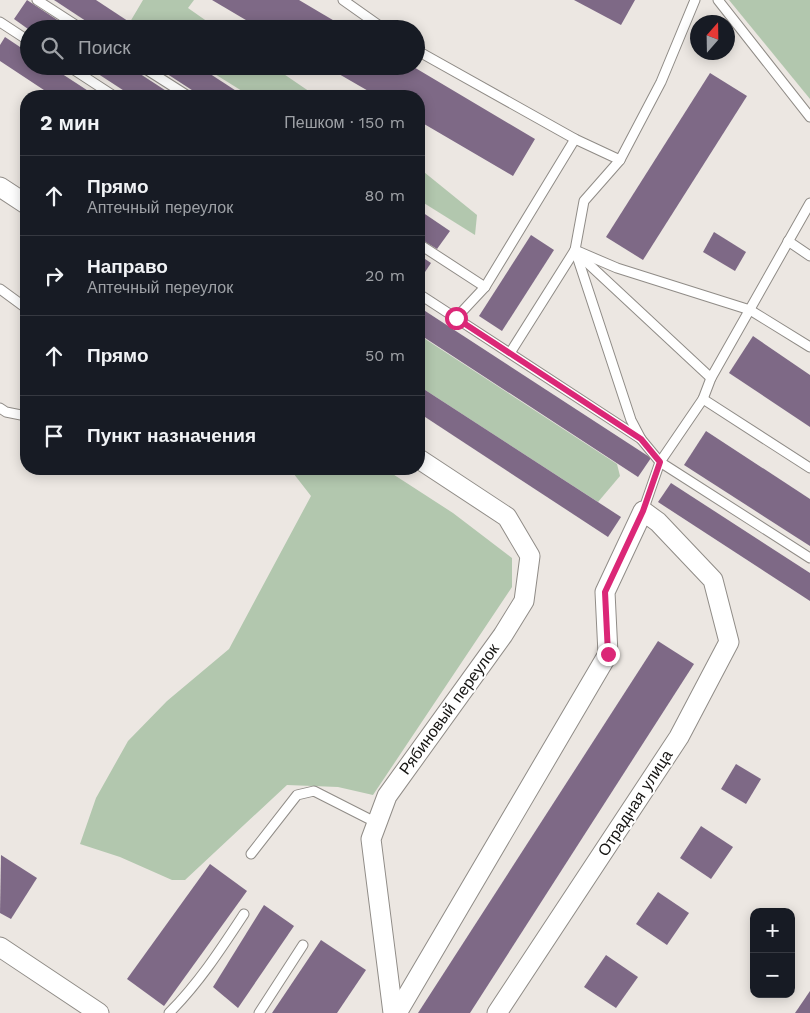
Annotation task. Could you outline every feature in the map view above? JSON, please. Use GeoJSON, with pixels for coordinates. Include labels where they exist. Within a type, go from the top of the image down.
{"type":"FeatureCollection","features":[{"type":"Feature","properties":{"kind":"street"},"geometry":{"type":"LineString","coordinates":[[0,187],[20,200]]}},
{"type":"Feature","properties":{"kind":"street","name":"Рябиновый переулок"},"geometry":{"type":"LineString","coordinates":[[393,1013],[371,839],[387,796],[503,635],[524,601],[530,556],[507,517],[425,463]]}},
{"type":"Feature","properties":{"kind":"street"},"geometry":{"type":"LineString","coordinates":[[397,1013],[608,654],[605,592],[643,511]]}},
{"type":"Feature","properties":{"kind":"street","name":"Отрадная улица"},"geometry":{"type":"LineString","coordinates":[[497,1013],[679,736],[729,642],[713,580],[658,522],[643,511]]}},
{"type":"Feature","properties":{"kind":"street"},"geometry":{"type":"LineString","coordinates":[[0,947],[100,1013]]}},
{"type":"Feature","properties":{"kind":"lane"},"geometry":{"type":"LineString","coordinates":[[37,0],[68,20]]}},
{"type":"Feature","properties":{"kind":"lane"},"geometry":{"type":"LineString","coordinates":[[343,0],[371,20]]}},
{"type":"Feature","properties":{"kind":"lane"},"geometry":{"type":"LineString","coordinates":[[510,353],[575,250],[584,201],[620,160],[661,82],[695,0]]}},
{"type":"Feature","properties":{"kind":"lane"},"geometry":{"type":"LineString","coordinates":[[718,0],[810,117]]}},
{"type":"Feature","properties":{"kind":"lane"},"geometry":{"type":"LineString","coordinates":[[0,22],[20,35]]}},
{"type":"Feature","properties":{"kind":"lane"},"geometry":{"type":"LineString","coordinates":[[425,55],[620,160]]}},
{"type":"Feature","properties":{"kind":"lane"},"geometry":{"type":"LineString","coordinates":[[82,75],[105,90]]}},
{"type":"Feature","properties":{"kind":"lane"},"geometry":{"type":"LineString","coordinates":[[155,75],[179,90]]}},
{"type":"Feature","properties":{"kind":"lane"},"geometry":{"type":"LineString","coordinates":[[456,318],[485,286],[576,138]]}},
{"type":"Feature","properties":{"kind":"lane"},"geometry":{"type":"LineString","coordinates":[[643,511],[660,462],[703,399],[712,378],[810,203]]}},
{"type":"Feature","properties":{"kind":"lane"},"geometry":{"type":"LineString","coordinates":[[788,242],[810,256]]}},
{"type":"Feature","properties":{"kind":"lane"},"geometry":{"type":"LineString","coordinates":[[425,248],[485,286]]}},
{"type":"Feature","properties":{"kind":"lane"},"geometry":{"type":"LineString","coordinates":[[575,250],[617,268],[750,310],[810,348]]}},
{"type":"Feature","properties":{"kind":"lane"},"geometry":{"type":"LineString","coordinates":[[575,250],[712,378]]}},
{"type":"Feature","properties":{"kind":"lane"},"geometry":{"type":"LineString","coordinates":[[575,250],[632,420],[641,439],[660,462],[810,558]]}},
{"type":"Feature","properties":{"kind":"lane"},"geometry":{"type":"LineString","coordinates":[[0,289],[20,304]]}},
{"type":"Feature","properties":{"kind":"lane"},"geometry":{"type":"LineString","coordinates":[[425,298],[641,439]]}},
{"type":"Feature","properties":{"kind":"lane"},"geometry":{"type":"LineString","coordinates":[[703,399],[810,468]]}},
{"type":"Feature","properties":{"kind":"lane"},"geometry":{"type":"LineString","coordinates":[[0,408],[6,412],[20,415]]}},
{"type":"Feature","properties":{"kind":"lane"},"geometry":{"type":"LineString","coordinates":[[251,854],[297,795],[314,791],[378,822]]}},
{"type":"Feature","properties":{"kind":"lane"},"geometry":{"type":"LineString","coordinates":[[168,1013],[184,998],[204,974],[244,914]]}},
{"type":"Feature","properties":{"kind":"lane"},"geometry":{"type":"LineString","coordinates":[[259,1013],[303,945]]}},
{"type":"Feature","properties":{"kind":"green space"},"geometry":{"type":"Polygon","coordinates":[[[143,0],[194,0],[188,8],[205,20],[131,20],[143,0]]]}},
{"type":"Feature","properties":{"kind":"green space"},"geometry":{"type":"Polygon","coordinates":[[[729,0],[810,0],[810,99],[729,0]]]}},
{"type":"Feature","properties":{"kind":"green space"},"geometry":{"type":"Polygon","coordinates":[[[216,75],[285,75],[307,90],[240,90],[216,75]]]}},
{"type":"Feature","properties":{"kind":"green space"},"geometry":{"type":"Polygon","coordinates":[[[425,173],[477,215],[475,235],[425,204],[425,173]]]}},
{"type":"Feature","properties":{"kind":"green space"},"geometry":{"type":"Polygon","coordinates":[[[425,339],[617,464],[620,476],[598,502],[425,390],[425,339]]]}},
{"type":"Feature","properties":{"kind":"green space"},"geometry":{"type":"Polygon","coordinates":[[[295,475],[394,475],[453,513],[512,558],[512,587],[373,795],[338,787],[287,785],[185,880],[172,880],[120,857],[80,844],[96,798],[128,741],[167,701],[229,649],[311,496],[295,475]]]}},
{"type":"Feature","properties":{"kind":"building"},"geometry":{"type":"Polygon","coordinates":[[[27,0],[57,20],[20,20],[20,23],[14,19],[27,0]]]}},
{"type":"Feature","properties":{"kind":"building"},"geometry":{"type":"Polygon","coordinates":[[[54,0],[96,0],[126,20],[84,20],[54,0]]]}},
{"type":"Feature","properties":{"kind":"building"},"geometry":{"type":"Polygon","coordinates":[[[212,0],[299,0],[333,20],[246,20],[212,0]]]}},
{"type":"Feature","properties":{"kind":"building"},"geometry":{"type":"Polygon","coordinates":[[[574,0],[635,0],[621,25],[574,0]]]}},
{"type":"Feature","properties":{"kind":"building"},"geometry":{"type":"Polygon","coordinates":[[[5,37],[20,47],[20,74],[0,61],[0,45],[5,37]]]}},
{"type":"Feature","properties":{"kind":"building"},"geometry":{"type":"Polygon","coordinates":[[[710,73],[747,96],[643,260],[606,237],[710,73]]]}},
{"type":"Feature","properties":{"kind":"building"},"geometry":{"type":"Polygon","coordinates":[[[425,74],[535,139],[513,176],[425,125],[425,90],[367,90],[341,75],[425,74]]]}},
{"type":"Feature","properties":{"kind":"building"},"geometry":{"type":"Polygon","coordinates":[[[21,75],[64,75],[87,90],[44,90],[21,75]]]}},
{"type":"Feature","properties":{"kind":"building"},"geometry":{"type":"Polygon","coordinates":[[[100,75],[142,75],[165,90],[123,90],[100,75]]]}},
{"type":"Feature","properties":{"kind":"building"},"geometry":{"type":"Polygon","coordinates":[[[169,75],[212,75],[235,90],[192,90],[169,75]]]}},
{"type":"Feature","properties":{"kind":"building"},"geometry":{"type":"Polygon","coordinates":[[[425,214],[450,231],[437,249],[425,242],[425,214]]]}},
{"type":"Feature","properties":{"kind":"building"},"geometry":{"type":"Polygon","coordinates":[[[714,232],[746,252],[735,271],[703,252],[714,232]]]}},
{"type":"Feature","properties":{"kind":"building"},"geometry":{"type":"Polygon","coordinates":[[[531,235],[554,250],[502,331],[479,316],[531,235]]]}},
{"type":"Feature","properties":{"kind":"building"},"geometry":{"type":"Polygon","coordinates":[[[425,259],[431,263],[425,272],[425,259]]]}},
{"type":"Feature","properties":{"kind":"building"},"geometry":{"type":"Polygon","coordinates":[[[425,311],[651,458],[638,477],[425,338],[425,311]]]}},
{"type":"Feature","properties":{"kind":"building"},"geometry":{"type":"Polygon","coordinates":[[[753,336],[810,375],[810,427],[729,373],[753,336]]]}},
{"type":"Feature","properties":{"kind":"building"},"geometry":{"type":"Polygon","coordinates":[[[425,390],[621,517],[608,537],[425,417],[425,390]]]}},
{"type":"Feature","properties":{"kind":"building"},"geometry":{"type":"Polygon","coordinates":[[[706,431],[810,499],[810,546],[684,465],[706,431]]]}},
{"type":"Feature","properties":{"kind":"building"},"geometry":{"type":"Polygon","coordinates":[[[671,483],[810,573],[810,601],[658,502],[671,483]]]}},
{"type":"Feature","properties":{"kind":"building"},"geometry":{"type":"Polygon","coordinates":[[[658,641],[694,664],[470,1013],[418,1013],[658,641]]]}},
{"type":"Feature","properties":{"kind":"building"},"geometry":{"type":"Polygon","coordinates":[[[736,764],[761,779],[746,804],[721,789],[736,764]]]}},
{"type":"Feature","properties":{"kind":"building"},"geometry":{"type":"Polygon","coordinates":[[[701,826],[733,847],[711,879],[680,858],[701,826]]]}},
{"type":"Feature","properties":{"kind":"building"},"geometry":{"type":"Polygon","coordinates":[[[1,855],[37,878],[11,919],[0,913],[1,855]]]}},
{"type":"Feature","properties":{"kind":"building"},"geometry":{"type":"Polygon","coordinates":[[[210,864],[247,891],[164,1006],[127,979],[210,864]]]}},
{"type":"Feature","properties":{"kind":"building"},"geometry":{"type":"Polygon","coordinates":[[[658,892],[689,913],[667,945],[636,924],[658,892]]]}},
{"type":"Feature","properties":{"kind":"building"},"geometry":{"type":"Polygon","coordinates":[[[264,905],[294,926],[238,1008],[213,987],[264,905]]]}},
{"type":"Feature","properties":{"kind":"building"},"geometry":{"type":"Polygon","coordinates":[[[321,940],[366,970],[337,1013],[272,1013],[321,940]]]}},
{"type":"Feature","properties":{"kind":"building"},"geometry":{"type":"Polygon","coordinates":[[[606,955],[638,977],[616,1008],[584,987],[606,955]]]}},
{"type":"Feature","properties":{"kind":"building"},"geometry":{"type":"Polygon","coordinates":[[[810,991],[810,1013],[795,1013],[810,991]]]}},
{"type":"Feature","properties":{"kind":"route"},"geometry":{"type":"LineString","coordinates":[[456,318],[641,439],[660,462],[643,511],[605,592],[608,654]]}}]}
